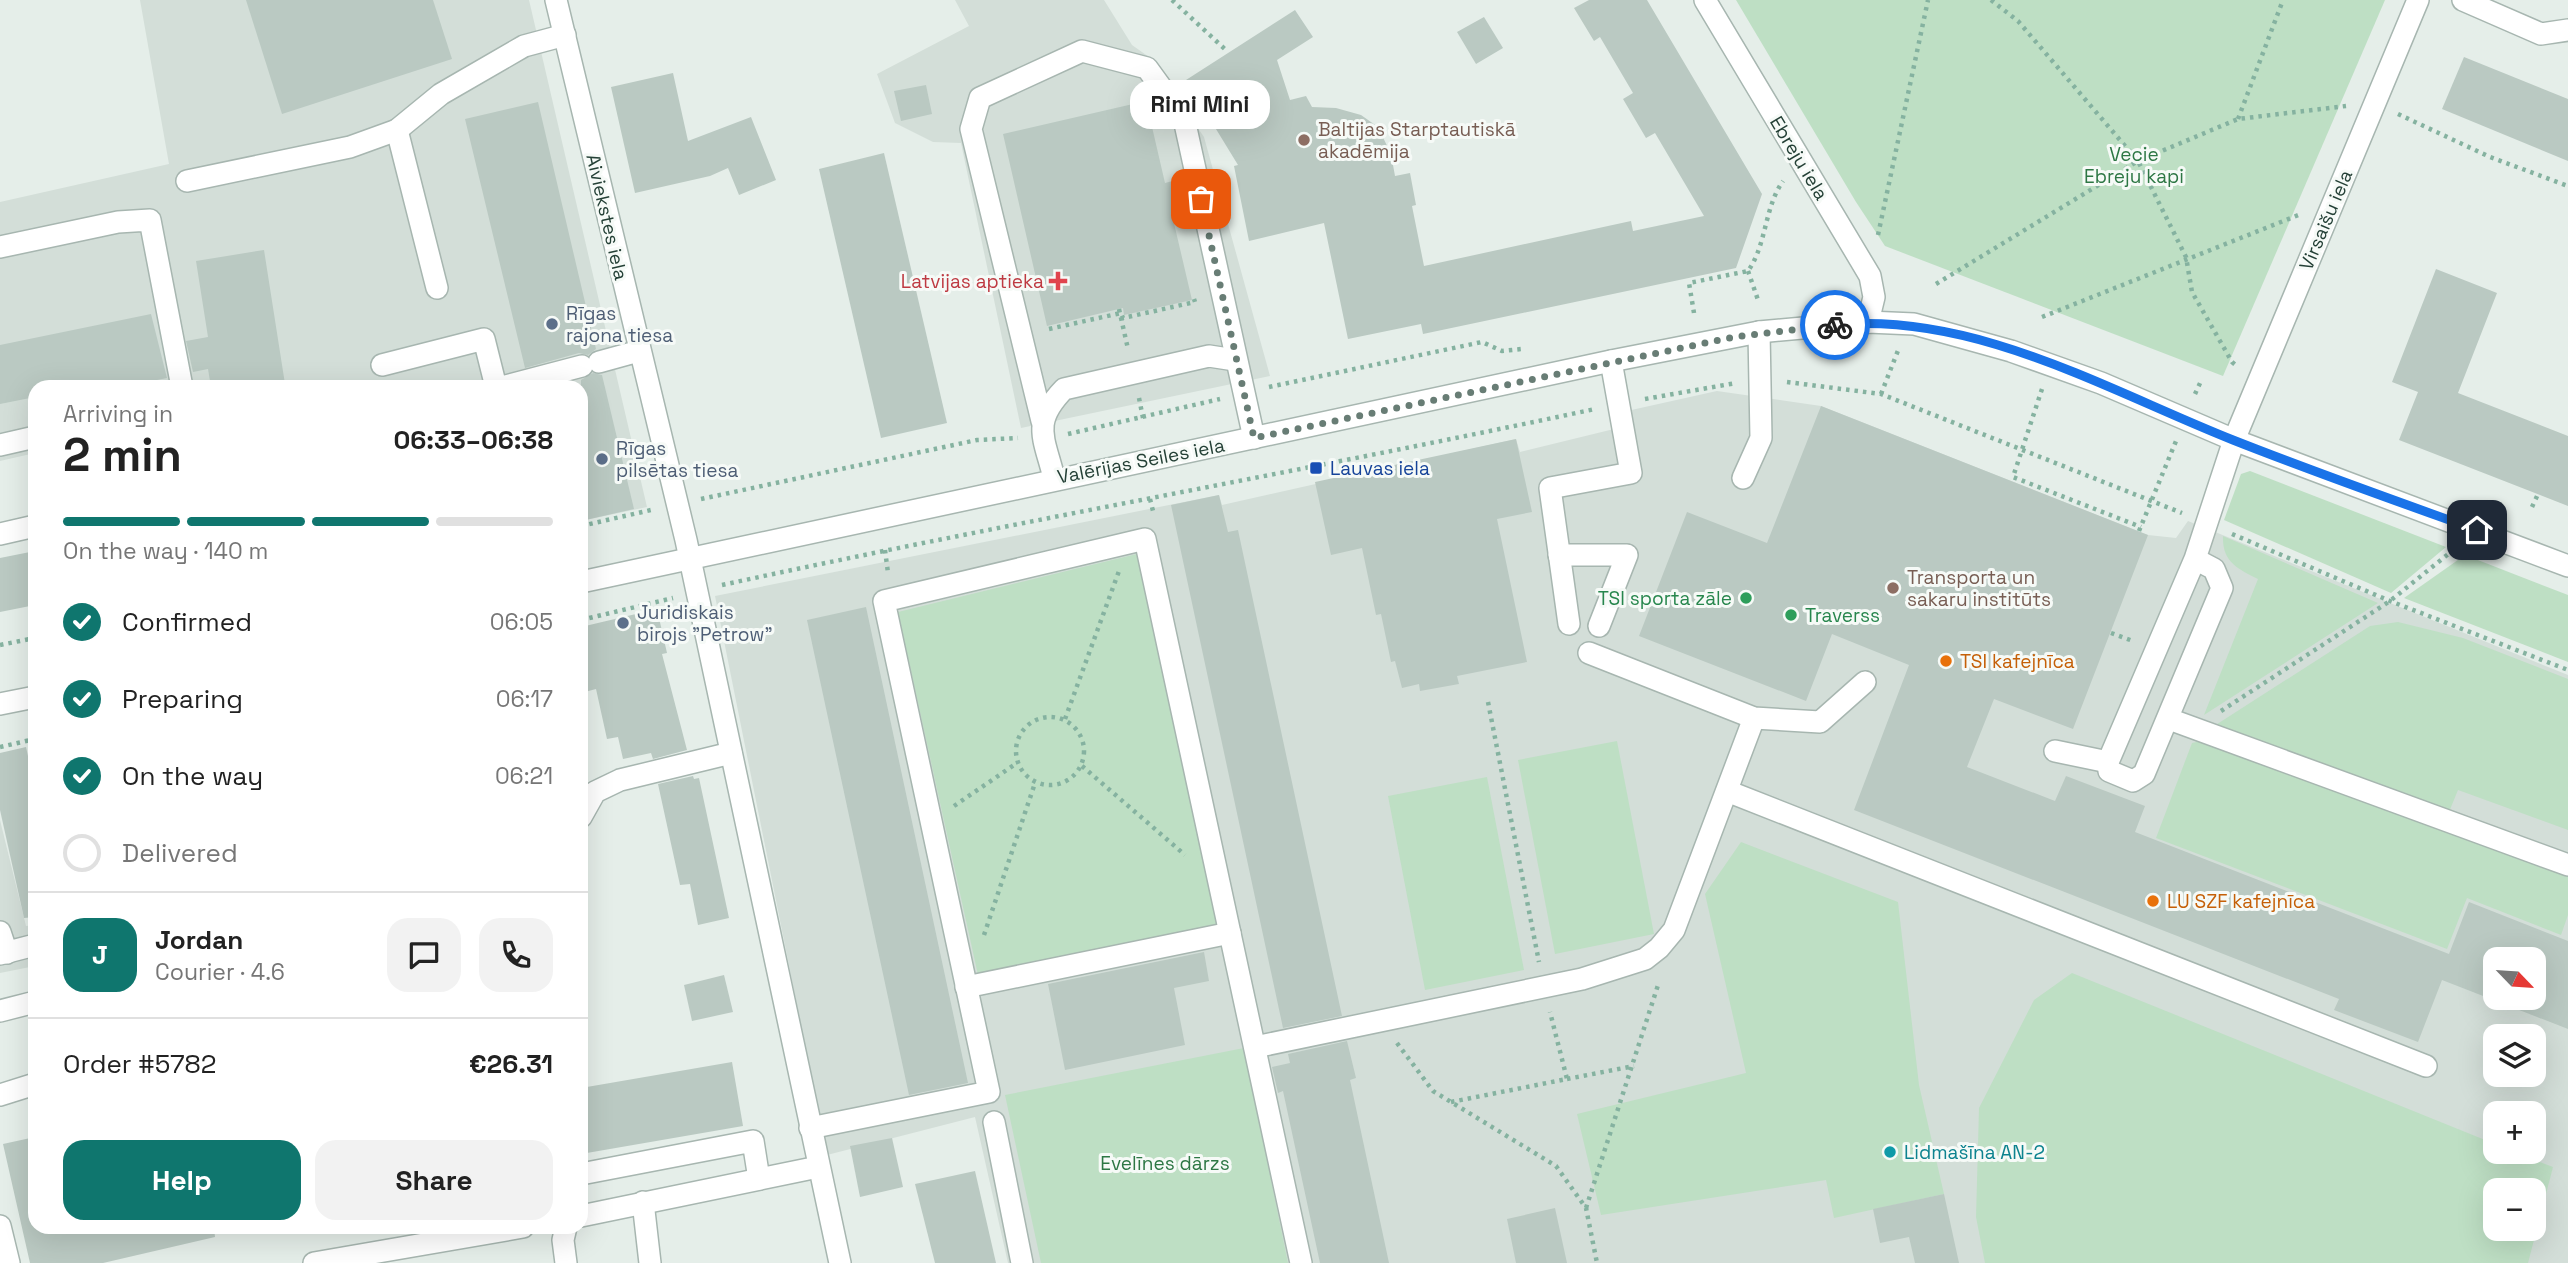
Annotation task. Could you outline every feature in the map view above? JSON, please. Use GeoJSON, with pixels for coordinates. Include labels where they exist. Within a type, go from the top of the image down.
{"type":"FeatureCollection","features":[{"type":"Feature","properties":{"kind":"street","name":"Aiviekstes iela"},"geometry":{"type":"LineString","coordinates":[[556,0],[689,556],[840,1263]]}},
{"type":"Feature","properties":{"kind":"street","name":"Ebreju iela"},"geometry":{"type":"LineString","coordinates":[[1705,0],[1870,276],[1874,297],[1868,322]]}},
{"type":"Feature","properties":{"kind":"street","name":"Virsaišu iela"},"geometry":{"type":"LineString","coordinates":[[2108,762],[2195,559],[2234,440],[2418,0]]}},
{"type":"Feature","properties":{"kind":"street"},"geometry":{"type":"LineString","coordinates":[[2463,0],[2540,34],[2568,30]]}},
{"type":"Feature","properties":{"kind":"street"},"geometry":{"type":"LineString","coordinates":[[187,181],[350,147],[397,130],[441,94],[524,46],[565,35]]}},
{"type":"Feature","properties":{"kind":"street"},"geometry":{"type":"LineString","coordinates":[[1054,478],[971,129],[980,98],[1082,51],[1147,68],[1184,119],[1254,438]]}},
{"type":"Feature","properties":{"kind":"street"},"geometry":{"type":"LineString","coordinates":[[397,130],[437,288]]}},
{"type":"Feature","properties":{"kind":"street"},"geometry":{"type":"LineString","coordinates":[[0,247],[139,218],[150,220],[181,380]]}},
{"type":"Feature","properties":{"kind":"street"},"geometry":{"type":"LineString","coordinates":[[1868,322],[1908,324],[1972,339],[2049,364],[2234,440],[2568,566]]}},
{"type":"Feature","properties":{"kind":"street","name":"Valērijas Seiles iela"},"geometry":{"type":"LineString","coordinates":[[588,580],[689,556],[1611,361],[1759,332],[1868,322]]}},
{"type":"Feature","properties":{"kind":"street"},"geometry":{"type":"LineString","coordinates":[[1743,478],[1761,438],[1759,332]]}},
{"type":"Feature","properties":{"kind":"street"},"geometry":{"type":"LineString","coordinates":[[382,365],[484,339],[494,380]]}},
{"type":"Feature","properties":{"kind":"street"},"geometry":{"type":"LineString","coordinates":[[529,380],[639,351]]}},
{"type":"Feature","properties":{"kind":"street"},"geometry":{"type":"LineString","coordinates":[[1043,429],[1047,406],[1064,389],[1209,356],[1235,360]]}},
{"type":"Feature","properties":{"kind":"street"},"geometry":{"type":"LineString","coordinates":[[1569,624],[1550,488],[1631,473],[1611,361]]}},
{"type":"Feature","properties":{"kind":"street"},"geometry":{"type":"LineString","coordinates":[[0,445],[28,439]]}},
{"type":"Feature","properties":{"kind":"street"},"geometry":{"type":"LineString","coordinates":[[0,534],[28,528]]}},
{"type":"Feature","properties":{"kind":"street"},"geometry":{"type":"LineString","coordinates":[[810,1128],[989,1092],[884,601],[1145,539],[1301,1263]]}},
{"type":"Feature","properties":{"kind":"street"},"geometry":{"type":"LineString","coordinates":[[1559,555],[1627,555],[1599,626]]}},
{"type":"Feature","properties":{"kind":"street"},"geometry":{"type":"LineString","coordinates":[[2055,751],[2108,762],[2109,771],[2133,781],[2144,774],[2222,588],[2214,569],[2195,559]]}},
{"type":"Feature","properties":{"kind":"street"},"geometry":{"type":"LineString","coordinates":[[1589,653],[1754,718],[1820,722],[1865,682]]}},
{"type":"Feature","properties":{"kind":"street"},"geometry":{"type":"LineString","coordinates":[[0,704],[28,698]]}},
{"type":"Feature","properties":{"kind":"street"},"geometry":{"type":"LineString","coordinates":[[1255,1047],[1544,988],[1645,959],[1659,948],[1674,930],[1754,718]]}},
{"type":"Feature","properties":{"kind":"street"},"geometry":{"type":"LineString","coordinates":[[2169,719],[2568,865]]}},
{"type":"Feature","properties":{"kind":"street"},"geometry":{"type":"LineString","coordinates":[[588,804],[595,792],[620,780],[731,753]]}},
{"type":"Feature","properties":{"kind":"street"},"geometry":{"type":"LineString","coordinates":[[1727,791],[2426,1066]]}},
{"type":"Feature","properties":{"kind":"street"},"geometry":{"type":"LineString","coordinates":[[0,932],[3,953],[28,948]]}},
{"type":"Feature","properties":{"kind":"street"},"geometry":{"type":"LineString","coordinates":[[966,987],[1230,933]]}},
{"type":"Feature","properties":{"kind":"street"},"geometry":{"type":"LineString","coordinates":[[0,1011],[28,1004]]}},
{"type":"Feature","properties":{"kind":"street"},"geometry":{"type":"LineString","coordinates":[[0,1095],[28,1086]]}},
{"type":"Feature","properties":{"kind":"street"},"geometry":{"type":"LineString","coordinates":[[994,1122],[1022,1263]]}},
{"type":"Feature","properties":{"kind":"street"},"geometry":{"type":"LineString","coordinates":[[588,1173],[753,1140],[760,1179]]}},
{"type":"Feature","properties":{"kind":"street"},"geometry":{"type":"LineString","coordinates":[[588,1214],[818,1167]]}},
{"type":"Feature","properties":{"kind":"street"},"geometry":{"type":"LineString","coordinates":[[643,1202],[649,1263]]}},
{"type":"Feature","properties":{"kind":"street"},"geometry":{"type":"LineString","coordinates":[[0,1226],[9,1263]]}},
{"type":"Feature","properties":{"kind":"street"},"geometry":{"type":"LineString","coordinates":[[314,1263],[482,1234]]}},
{"type":"Feature","properties":{"kind":"street"},"geometry":{"type":"LineString","coordinates":[[564,1234],[566,1263]]}},
{"type":"Feature","properties":{"kind":"path"},"geometry":{"type":"LineString","coordinates":[[1172,0],[1228,52]]}},
{"type":"Feature","properties":{"kind":"path"},"geometry":{"type":"LineString","coordinates":[[1883,209],[1928,0]]}},
{"type":"Feature","properties":{"kind":"path"},"geometry":{"type":"LineString","coordinates":[[1991,0],[2018,21],[2138,162],[2186,257],[2192,292],[2232,362],[2244,371]]}},
{"type":"Feature","properties":{"kind":"path"},"geometry":{"type":"LineString","coordinates":[[2238,119],[2283,0]]}},
{"type":"Feature","properties":{"kind":"path"},"geometry":{"type":"LineString","coordinates":[[2375,103],[2490,157],[2568,186]]}},
{"type":"Feature","properties":{"kind":"path"},"geometry":{"type":"LineString","coordinates":[[1936,284],[2138,162],[2238,119],[2353,105]]}},
{"type":"Feature","properties":{"kind":"path"},"geometry":{"type":"LineString","coordinates":[[1694,313],[1689,283],[1748,271],[1756,260],[1773,195],[1787,177],[1803,166]]}},
{"type":"Feature","properties":{"kind":"path"},"geometry":{"type":"LineString","coordinates":[[2042,317],[2186,257],[2310,210]]}},
{"type":"Feature","properties":{"kind":"path"},"geometry":{"type":"LineString","coordinates":[[1748,271],[1758,300]]}},
{"type":"Feature","properties":{"kind":"path"},"geometry":{"type":"LineString","coordinates":[[1119,311],[1123,318],[1195,302],[1193,296]]}},
{"type":"Feature","properties":{"kind":"path"},"geometry":{"type":"LineString","coordinates":[[1049,329],[1119,311]]}},
{"type":"Feature","properties":{"kind":"path"},"geometry":{"type":"LineString","coordinates":[[1119,311],[1124,331]]}},
{"type":"Feature","properties":{"kind":"path"},"geometry":{"type":"LineString","coordinates":[[1881,394],[1908,324]]}},
{"type":"Feature","properties":{"kind":"path"},"geometry":{"type":"LineString","coordinates":[[588,524],[977,440],[1043,429],[1105,427],[1243,393],[1482,342],[1502,351],[1521,348]]}},
{"type":"Feature","properties":{"kind":"path"},"geometry":{"type":"LineString","coordinates":[[2049,364],[2013,477],[2140,529],[2152,501]]}},
{"type":"Feature","properties":{"kind":"path"},"geometry":{"type":"LineString","coordinates":[[2532,507],[2538,494]]}},
{"type":"Feature","properties":{"kind":"path"},"geometry":{"type":"LineString","coordinates":[[1065,719],[1120,569],[1145,539],[1155,520],[1150,499]]}},
{"type":"Feature","properties":{"kind":"path"},"geometry":{"type":"LineString","coordinates":[[2193,729],[2390,601],[2477,530]]}},
{"type":"Feature","properties":{"kind":"path"},"geometry":{"type":"LineString","coordinates":[[588,619],[652,605],[696,590]]}},
{"type":"Feature","properties":{"kind":"path"},"geometry":{"type":"LineString","coordinates":[[0,645],[28,639]]}},
{"type":"Feature","properties":{"kind":"path"},"geometry":{"type":"LineString","coordinates":[[1488,702],[1544,988],[1567,1079]]}},
{"type":"Feature","properties":{"kind":"path"},"geometry":{"type":"LineString","coordinates":[[1038,718],[1065,719],[1083,739],[1082,766],[1062,784],[1035,783],[1017,763],[1018,736],[1038,718]]}},
{"type":"Feature","properties":{"kind":"path"},"geometry":{"type":"LineString","coordinates":[[0,747],[28,741]]}},
{"type":"Feature","properties":{"kind":"path"},"geometry":{"type":"LineString","coordinates":[[931,822],[1017,763]]}},
{"type":"Feature","properties":{"kind":"path"},"geometry":{"type":"LineString","coordinates":[[1082,766],[1220,885]]}},
{"type":"Feature","properties":{"kind":"path"},"geometry":{"type":"LineString","coordinates":[[966,987],[1035,783]]}},
{"type":"Feature","properties":{"kind":"path"},"geometry":{"type":"LineString","coordinates":[[1587,1208],[1634,1066],[1674,930]]}},
{"type":"Feature","properties":{"kind":"path"},"geometry":{"type":"LineString","coordinates":[[1382,1023],[1433,1091],[1556,1166],[1587,1208],[1597,1263]]}},
{"type":"Feature","properties":{"kind":"path"},"geometry":{"type":"LineString","coordinates":[[1451,1102],[1634,1066]]}},
{"type":"Feature","properties":{"kind":"shaded area"},"geometry":{"type":"Polygon","coordinates":[[[140,0],[529,0],[647,507],[588,520],[588,380],[28,380],[28,455],[0,461],[0,202],[169,164],[140,0]]]}},
{"type":"Feature","properties":{"kind":"shaded area"},"geometry":{"type":"Polygon","coordinates":[[[955,0],[1104,0],[1132,45],[1149,57],[1204,137],[1270,376],[1021,428],[961,143],[933,142],[895,123],[877,74],[969,26],[955,0]]]}},
{"type":"Feature","properties":{"kind":"shaded area"},"geometry":{"type":"Polygon","coordinates":[[[1717,391],[1821,406],[2148,535],[2176,538],[2188,521],[2568,675],[2568,1263],[1008,1263],[975,1117],[827,1155],[715,596],[1219,495],[1222,505],[1516,439],[1520,452],[1614,429],[1627,411],[1717,391]]]}},
{"type":"Feature","properties":{"kind":"shaded area"},"geometry":{"type":"Polygon","coordinates":[[[0,820],[28,926],[28,967],[0,973],[0,820]]]}},
{"type":"Feature","properties":{"kind":"green space","name":"Vecie Ebreju kapi"},"geometry":{"type":"Polygon","coordinates":[[[1736,0],[2385,0],[2223,376],[1885,246],[1736,0]]]}},
{"type":"Feature","properties":{"kind":"green space"},"geometry":{"type":"Polygon","coordinates":[[[2250,471],[2446,547],[2391,593],[2224,520],[2241,474],[2250,471]]]}},
{"type":"Feature","properties":{"kind":"green space"},"geometry":{"type":"Polygon","coordinates":[[[2223,536],[2378,603],[2204,715],[2258,579],[2238,568],[2228,558],[2223,536]]]}},
{"type":"Feature","properties":{"kind":"green space"},"geometry":{"type":"Polygon","coordinates":[[[1141,553],[1219,925],[978,975],[898,612],[1141,553]]]}},
{"type":"Feature","properties":{"kind":"green space"},"geometry":{"type":"Polygon","coordinates":[[[2465,555],[2568,595],[2568,662],[2404,598],[2465,555]]]}},
{"type":"Feature","properties":{"kind":"green space"},"geometry":{"type":"Polygon","coordinates":[[[2398,622],[2463,638],[2568,679],[2568,830],[2458,790],[2449,812],[2211,728],[2370,626],[2398,622]]]}},
{"type":"Feature","properties":{"kind":"green space"},"geometry":{"type":"Polygon","coordinates":[[[1617,741],[1654,934],[1555,954],[1518,760],[1617,741]]]}},
{"type":"Feature","properties":{"kind":"green space"},"geometry":{"type":"Polygon","coordinates":[[[2201,741],[2555,869],[2568,877],[2568,915],[2561,935],[2467,898],[2447,949],[2156,838],[2192,743],[2201,741]]]}},
{"type":"Feature","properties":{"kind":"green space"},"geometry":{"type":"Polygon","coordinates":[[[1487,777],[1524,970],[1425,990],[1388,796],[1487,777]]]}},
{"type":"Feature","properties":{"kind":"green space"},"geometry":{"type":"Polygon","coordinates":[[[1741,842],[1898,902],[1919,1085],[1944,1194],[1834,1218],[1826,1180],[1601,1215],[1577,1114],[1746,1073],[1705,894],[1741,842]]]}},
{"type":"Feature","properties":{"kind":"green space"},"geometry":{"type":"Polygon","coordinates":[[[2072,973],[2483,1139],[2483,1164],[2545,1164],[2553,1167],[2546,1194],[2546,1178],[2483,1178],[2483,1241],[2534,1241],[2528,1263],[1985,1263],[1976,1217],[1979,1108],[2034,1000],[2072,973]]]}},
{"type":"Feature","properties":{"kind":"green space","name":"Evelīnes dārzs"},"geometry":{"type":"Polygon","coordinates":[[[1244,1048],[1288,1263],[1041,1263],[1005,1095],[1244,1048]]]}},
{"type":"Feature","properties":{"kind":"building"},"geometry":{"type":"Polygon","coordinates":[[[246,0],[433,0],[452,59],[282,114],[246,0]]]}},
{"type":"Feature","properties":{"kind":"building"},"geometry":{"type":"Polygon","coordinates":[[[1589,0],[1647,0],[1762,194],[1736,268],[1423,334],[1421,324],[1348,339],[1324,223],[1249,241],[1234,166],[1238,165],[1186,80],[1295,10],[1313,37],[1277,60],[1290,100],[1306,96],[1312,107],[1336,108],[1361,115],[1378,127],[1391,154],[1395,176],[1410,173],[1416,205],[1412,206],[1424,266],[1631,221],[1633,231],[1704,216],[1655,133],[1646,138],[1623,99],[1633,93],[1600,37],[1594,41],[1574,8],[1589,0]]]}},
{"type":"Feature","properties":{"kind":"building"},"geometry":{"type":"Polygon","coordinates":[[[1484,17],[1503,48],[1476,64],[1457,32],[1484,17]]]}},
{"type":"Feature","properties":{"kind":"building"},"geometry":{"type":"Polygon","coordinates":[[[2464,57],[2568,99],[2568,161],[2442,109],[2464,57]]]}},
{"type":"Feature","properties":{"kind":"building"},"geometry":{"type":"Polygon","coordinates":[[[673,73],[688,141],[751,117],[776,180],[739,195],[728,168],[710,176],[635,193],[611,87],[673,73]]]}},
{"type":"Feature","properties":{"kind":"building"},"geometry":{"type":"Polygon","coordinates":[[[926,85],[932,114],[901,121],[894,91],[926,85]]]}},
{"type":"Feature","properties":{"kind":"building"},"geometry":{"type":"Polygon","coordinates":[[[1146,101],[1165,183],[1184,178],[1192,215],[1173,219],[1192,300],[1124,315],[1123,308],[1047,326],[1003,134],[1146,101]]]}},
{"type":"Feature","properties":{"kind":"building"},"geometry":{"type":"Polygon","coordinates":[[[538,102],[596,349],[588,355],[579,353],[525,368],[465,119],[538,102]]]}},
{"type":"Feature","properties":{"kind":"building"},"geometry":{"type":"Polygon","coordinates":[[[884,153],[947,423],[881,438],[819,169],[884,153]]]}},
{"type":"Feature","properties":{"kind":"building"},"geometry":{"type":"Polygon","coordinates":[[[264,250],[284,380],[210,380],[208,369],[193,372],[186,341],[208,337],[196,261],[264,250]]]}},
{"type":"Feature","properties":{"kind":"building"},"geometry":{"type":"Polygon","coordinates":[[[2436,269],[2497,293],[2458,393],[2568,436],[2568,506],[2399,440],[2418,392],[2392,382],[2436,269]]]}},
{"type":"Feature","properties":{"kind":"building"},"geometry":{"type":"Polygon","coordinates":[[[151,314],[167,378],[28,380],[28,398],[0,404],[0,345],[151,314]]]}},
{"type":"Feature","properties":{"kind":"building","name":"Rīgas pilsētas tiesa"},"geometry":{"type":"Polygon","coordinates":[[[593,373],[602,375],[634,509],[588,519],[588,380],[581,380],[593,373]]]}},
{"type":"Feature","properties":{"kind":"building","name":"Transporta un sakaru institūts"},"geometry":{"type":"Polygon","coordinates":[[[1821,406],[2148,535],[2073,729],[1994,699],[1967,767],[2055,801],[2066,776],[2145,806],[2135,832],[2449,954],[2469,902],[2568,941],[2568,1029],[2519,1010],[2546,1010],[2546,947],[2483,947],[2483,996],[2442,980],[2418,1042],[2334,1010],[2339,999],[1854,810],[1909,665],[1832,634],[1806,701],[1639,636],[1687,512],[1767,543],[1821,406]]]}},
{"type":"Feature","properties":{"kind":"building"},"geometry":{"type":"Polygon","coordinates":[[[1516,439],[1532,512],[1497,519],[1527,662],[1457,676],[1459,684],[1420,691],[1419,684],[1402,688],[1395,661],[1391,662],[1381,614],[1376,615],[1362,548],[1331,555],[1315,482],[1516,439]]]}},
{"type":"Feature","properties":{"kind":"building"},"geometry":{"type":"Polygon","coordinates":[[[1219,495],[1228,532],[1238,530],[1342,1016],[1283,1028],[1171,505],[1219,495]]]}},
{"type":"Feature","properties":{"kind":"building"},"geometry":{"type":"Polygon","coordinates":[[[28,552],[28,606],[0,612],[0,558],[28,552]]]}},
{"type":"Feature","properties":{"kind":"building"},"geometry":{"type":"Polygon","coordinates":[[[866,607],[968,1083],[909,1095],[807,620],[866,607]]]}},
{"type":"Feature","properties":{"kind":"building"},"geometry":{"type":"Polygon","coordinates":[[[657,609],[667,653],[662,654],[687,750],[653,759],[651,753],[623,759],[618,737],[607,739],[596,689],[588,691],[588,625],[657,609]]]}},
{"type":"Feature","properties":{"kind":"building"},"geometry":{"type":"Polygon","coordinates":[[[26,747],[28,756],[28,918],[24,918],[0,810],[0,753],[26,747]]]}},
{"type":"Feature","properties":{"kind":"building"},"geometry":{"type":"Polygon","coordinates":[[[693,776],[694,779],[699,778],[729,918],[698,925],[690,884],[680,885],[658,784],[693,776]]]}},
{"type":"Feature","properties":{"kind":"building"},"geometry":{"type":"Polygon","coordinates":[[[1204,952],[1209,981],[1174,988],[1185,1045],[1065,1070],[1048,984],[1204,952]]]}},
{"type":"Feature","properties":{"kind":"building"},"geometry":{"type":"Polygon","coordinates":[[[724,975],[733,1012],[692,1021],[684,985],[724,975]]]}},
{"type":"Feature","properties":{"kind":"building"},"geometry":{"type":"Polygon","coordinates":[[[1347,1041],[1356,1078],[1350,1080],[1389,1263],[1320,1263],[1283,1091],[1278,1093],[1272,1067],[1290,1063],[1288,1054],[1347,1041]]]}},
{"type":"Feature","properties":{"kind":"building"},"geometry":{"type":"Polygon","coordinates":[[[732,1062],[743,1126],[588,1153],[588,1087],[732,1062]]]}},
{"type":"Feature","properties":{"kind":"building"},"geometry":{"type":"Polygon","coordinates":[[[892,1138],[903,1187],[860,1197],[850,1146],[892,1138]]]}},
{"type":"Feature","properties":{"kind":"building"},"geometry":{"type":"Polygon","coordinates":[[[28,1139],[28,1234],[215,1234],[215,1237],[103,1263],[30,1263],[3,1144],[28,1139]]]}},
{"type":"Feature","properties":{"kind":"building"},"geometry":{"type":"Polygon","coordinates":[[[975,1171],[996,1263],[935,1263],[915,1184],[975,1171]]]}},
{"type":"Feature","properties":{"kind":"building"},"geometry":{"type":"Polygon","coordinates":[[[1944,1194],[1959,1263],[1915,1263],[1909,1237],[1880,1243],[1873,1209],[1944,1194]]]}},
{"type":"Feature","properties":{"kind":"building"},"geometry":{"type":"Polygon","coordinates":[[[1555,1208],[1567,1263],[1516,1263],[1507,1219],[1555,1208]]]}},
{"type":"Feature","properties":{"kind":"way so far"},"geometry":{"type":"LineString","coordinates":[[1201,199],[1254,438],[1759,332],[1835,325]]}},
{"type":"Feature","properties":{"kind":"place","name":"Baltijas Starptautiskā akadēmija"},"geometry":{"type":"Point","coordinates":[1304,140]}},
{"type":"Feature","properties":{"kind":"place","name":"Rimi Mini"},"geometry":{"type":"Point","coordinates":[1201,199]}},
{"type":"Feature","properties":{"kind":"place","name":"Latvijas aptieka"},"geometry":{"type":"Point","coordinates":[1058,281]}},
{"type":"Feature","properties":{"kind":"place","name":"Rīgas rajona tiesa"},"geometry":{"type":"Point","coordinates":[552,324]}},
{"type":"Feature","properties":{"kind":"place","name":"Rīgas pilsētas tiesa"},"geometry":{"type":"Point","coordinates":[602,459]}},
{"type":"Feature","properties":{"kind":"place","name":"Lauvas iela"},"geometry":{"type":"Point","coordinates":[1316,468]}},
{"type":"Feature","properties":{"kind":"place","name":"Transporta un sakaru institūts"},"geometry":{"type":"Point","coordinates":[1893,588]}},
{"type":"Feature","properties":{"kind":"place","name":"TSI sporta zāle"},"geometry":{"type":"Point","coordinates":[1746,598]}},
{"type":"Feature","properties":{"kind":"place","name":"Traverss"},"geometry":{"type":"Point","coordinates":[1791,615]}},
{"type":"Feature","properties":{"kind":"place","name":"Juridiskais birojs \"Petrow\""},"geometry":{"type":"Point","coordinates":[623,623]}},
{"type":"Feature","properties":{"kind":"place","name":"TSI kafejnīca"},"geometry":{"type":"Point","coordinates":[1946,661]}},
{"type":"Feature","properties":{"kind":"place","name":"LU SZF kafejnīca"},"geometry":{"type":"Point","coordinates":[2153,901]}},
{"type":"Feature","properties":{"kind":"place","name":"Lidmašīna AN-2"},"geometry":{"type":"Point","coordinates":[1890,1152]}},
{"type":"Feature","properties":{"kind":"route"},"geometry":{"type":"LineString","coordinates":[[1835,325],[1868,322],[1914,324],[2011,351],[2101,383],[2234,440],[2477,530]]}}]}
